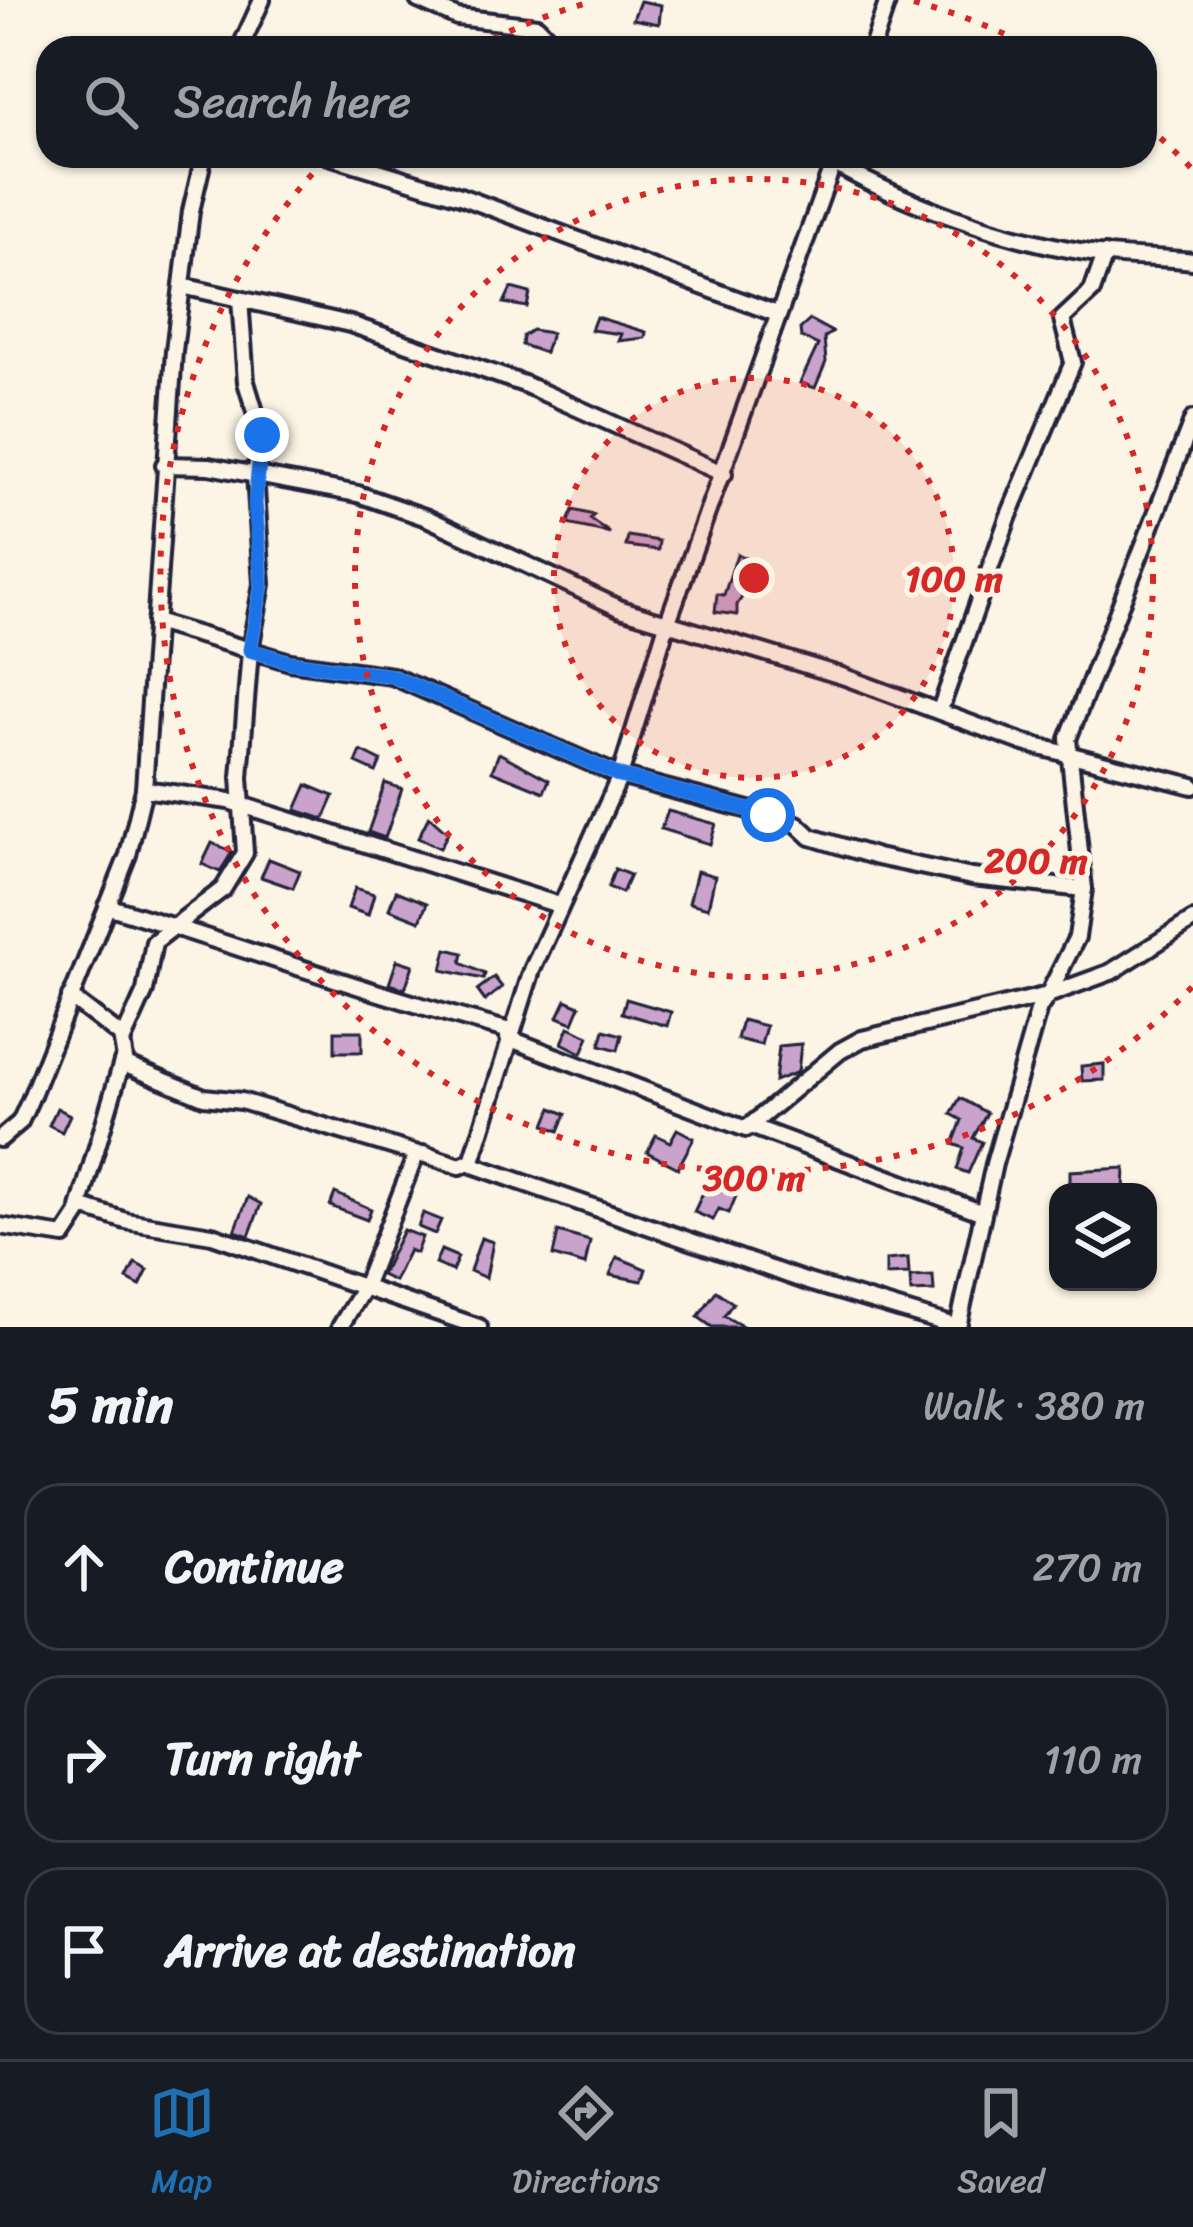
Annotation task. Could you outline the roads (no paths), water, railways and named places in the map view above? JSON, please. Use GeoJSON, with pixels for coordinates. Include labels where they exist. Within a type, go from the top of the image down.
{"type":"FeatureCollection","features":[{"type":"Feature","properties":{"kind":"street"},"geometry":{"type":"LineString","coordinates":[[246,36],[262,0]]}},
{"type":"Feature","properties":{"kind":"street"},"geometry":{"type":"LineString","coordinates":[[418,0],[457,17],[537,26],[547,36]]}},
{"type":"Feature","properties":{"kind":"street"},"geometry":{"type":"LineString","coordinates":[[876,36],[888,0]]}},
{"type":"Feature","properties":{"kind":"street"},"geometry":{"type":"LineString","coordinates":[[0,1139],[20,1122],[128,855],[144,789],[164,465],[182,286],[202,168]]}},
{"type":"Feature","properties":{"kind":"street"},"geometry":{"type":"LineString","coordinates":[[368,168],[460,196],[777,314]]}},
{"type":"Feature","properties":{"kind":"street"},"geometry":{"type":"LineString","coordinates":[[470,1164],[509,1034],[559,905],[620,776],[667,624],[724,473],[827,168]]}},
{"type":"Feature","properties":{"kind":"street"},"geometry":{"type":"LineString","coordinates":[[851,168],[929,212],[956,214],[1036,241],[1105,254],[1193,261]]}},
{"type":"Feature","properties":{"kind":"street"},"geometry":{"type":"LineString","coordinates":[[940,710],[1008,518],[1072,362],[1062,319],[1092,291],[1105,254]]}},
{"type":"Feature","properties":{"kind":"street"},"geometry":{"type":"LineString","coordinates":[[182,286],[350,325],[524,384],[724,473]]}},
{"type":"Feature","properties":{"kind":"street"},"geometry":{"type":"LineString","coordinates":[[0,1226],[64,1235],[80,1208],[122,1062],[123,1040],[145,992],[154,942],[178,927],[237,871],[245,853],[242,805],[250,650],[262,584],[255,475],[262,435],[246,382],[241,299]]}},
{"type":"Feature","properties":{"kind":"street"},"geometry":{"type":"LineString","coordinates":[[122,1062],[204,1097],[241,1100],[418,1154],[470,1164],[808,1282],[958,1327],[1031,1030],[1077,937],[1084,889],[1068,751],[1085,692],[1193,419]]}},
{"type":"Feature","properties":{"kind":"street"},"geometry":{"type":"LineString","coordinates":[[164,465],[200,464],[326,486],[407,510],[535,572],[667,624],[940,710],[1024,743],[1193,786]]}},
{"type":"Feature","properties":{"kind":"street"},"geometry":{"type":"LineString","coordinates":[[155,622],[290,662],[392,676],[620,776],[797,824],[811,837],[877,857],[972,877],[1084,889]]}},
{"type":"Feature","properties":{"kind":"street"},"geometry":{"type":"LineString","coordinates":[[144,789],[242,805],[475,883],[559,905]]}},
{"type":"Feature","properties":{"kind":"street"},"geometry":{"type":"LineString","coordinates":[[107,906],[380,997],[509,1034],[690,1110],[740,1128],[752,1127],[983,1213]]}},
{"type":"Feature","properties":{"kind":"street"},"geometry":{"type":"LineString","coordinates":[[752,1127],[840,1051],[862,1040],[1048,995],[1111,972],[1193,920]]}},
{"type":"Feature","properties":{"kind":"street"},"geometry":{"type":"LineString","coordinates":[[70,998],[123,1040]]}},
{"type":"Feature","properties":{"kind":"street"},"geometry":{"type":"LineString","coordinates":[[340,1327],[364,1287],[418,1154]]}},
{"type":"Feature","properties":{"kind":"street"},"geometry":{"type":"LineString","coordinates":[[80,1208],[212,1235],[479,1327]]}}]}
